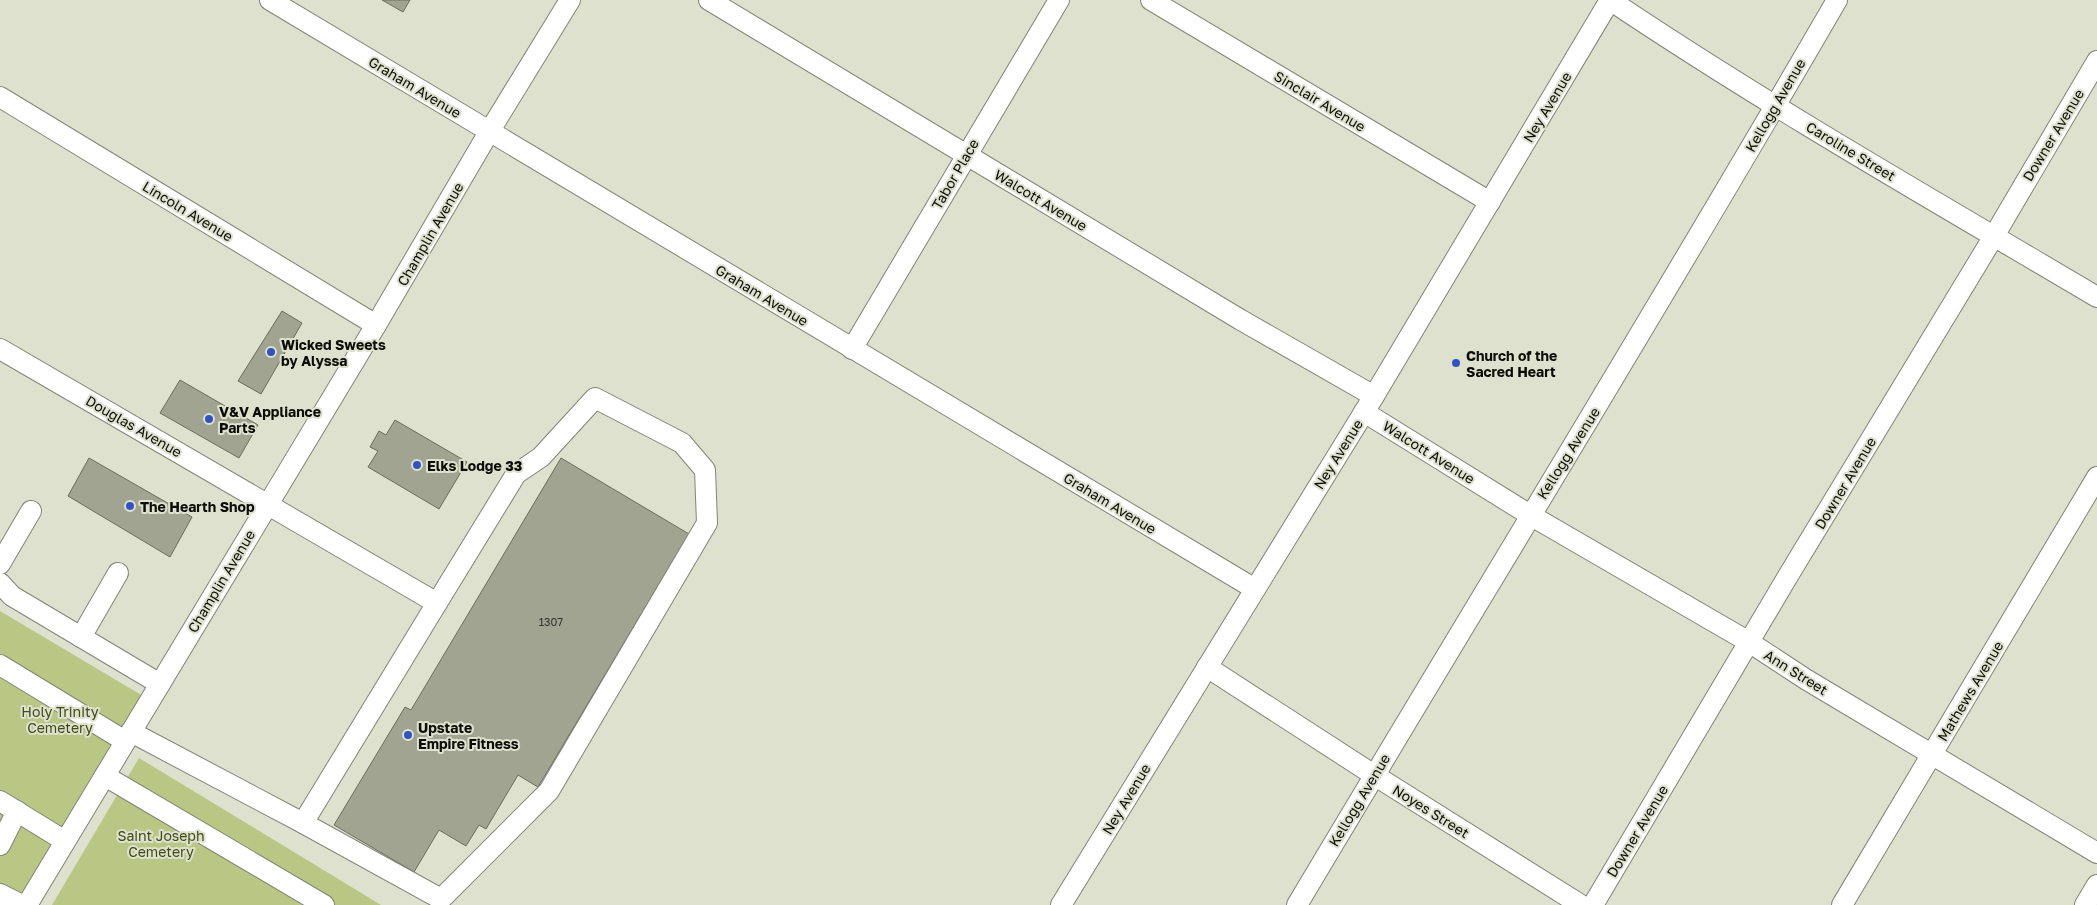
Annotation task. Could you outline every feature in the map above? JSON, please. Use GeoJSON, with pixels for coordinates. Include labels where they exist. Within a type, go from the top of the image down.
{"type":"FeatureCollection","features":[{"type":"Feature","properties":{"kind":"street","name":"Graham Avenue"},"geometry":{"type":"LineString","coordinates":[[270,0],[852,350],[1255,589]]}},
{"type":"Feature","properties":{"kind":"street","name":"Champlin Avenue"},"geometry":{"type":"LineString","coordinates":[[27,905],[376,325],[489,132],[570,0]]}},
{"type":"Feature","properties":{"kind":"street","name":"Walcott Avenue"},"geometry":{"type":"LineString","coordinates":[[709,0],[1241,320],[1369,404],[1494,493]]}},
{"type":"Feature","properties":{"kind":"street","name":"Tabor Place"},"geometry":{"type":"LineString","coordinates":[[852,350],[1059,0]]}},
{"type":"Feature","properties":{"kind":"street","name":"Sinclair Avenue"},"geometry":{"type":"LineString","coordinates":[[1151,0],[1490,202]]}},
{"type":"Feature","properties":{"kind":"street","name":"Ney Avenue"},"geometry":{"type":"LineString","coordinates":[[1061,905],[1369,404],[1610,0]]}},
{"type":"Feature","properties":{"kind":"street","name":"Caroline Street"},"geometry":{"type":"LineString","coordinates":[[1610,0],[1691,54],[1775,106],[2097,296]]}},
{"type":"Feature","properties":{"kind":"street","name":"Kellogg Avenue"},"geometry":{"type":"LineString","coordinates":[[1297,905],[1625,360],[1837,0]]}},
{"type":"Feature","properties":{"kind":"street","name":"Downer Avenue"},"geometry":{"type":"LineString","coordinates":[[1593,905],[2097,61]]}},
{"type":"Feature","properties":{"kind":"street","name":"Lincoln Avenue"},"geometry":{"type":"LineString","coordinates":[[0,97],[376,325]]}},
{"type":"Feature","properties":{"kind":"street","name":"Douglas Avenue"},"geometry":{"type":"LineString","coordinates":[[0,348],[437,603]]}},
{"type":"Feature","properties":{"kind":"street"},"geometry":{"type":"LineString","coordinates":[[0,665],[128,737],[303,822],[441,899],[549,792],[707,523],[705,470],[682,443],[595,398],[541,456],[516,474],[303,822]]}},
{"type":"Feature","properties":{"kind":"street","name":"Mathews Avenue"},"geometry":{"type":"LineString","coordinates":[[1842,905],[2097,477]]}},
{"type":"Feature","properties":{"kind":"street","name":"Ann Street"},"geometry":{"type":"LineString","coordinates":[[1494,493],[1750,642],[1807,680],[2097,852]]}},
{"type":"Feature","properties":{"kind":"street"},"geometry":{"type":"LineString","coordinates":[[0,564],[31,511]]}},
{"type":"Feature","properties":{"kind":"street"},"geometry":{"type":"LineString","coordinates":[[81,637],[118,573]]}},
{"type":"Feature","properties":{"kind":"street"},"geometry":{"type":"LineString","coordinates":[[0,583],[12,596],[160,684]]}},
{"type":"Feature","properties":{"kind":"street","name":"Noyes Street"},"geometry":{"type":"LineString","coordinates":[[1207,667],[1374,775],[1582,905]]}},
{"type":"Feature","properties":{"kind":"street"},"geometry":{"type":"LineString","coordinates":[[105,776],[324,905]]}},
{"type":"Feature","properties":{"kind":"street"},"geometry":{"type":"LineString","coordinates":[[0,845],[8,806],[66,841]]}},
{"type":"Feature","properties":{"kind":"street"},"geometry":{"type":"LineString","coordinates":[[2085,905],[2097,885]]}},
{"type":"Feature","properties":{"kind":"street"},"geometry":{"type":"LineString","coordinates":[[0,894],[22,905]]}},
{"type":"Feature","properties":{"kind":"green space","name":"Holy Trinity Cemetery"},"geometry":{"type":"Polygon","coordinates":[[[0,611],[143,696],[19,905],[0,905],[0,611]]]}},
{"type":"Feature","properties":{"kind":"green space","name":"Saint Joseph Cemetery"},"geometry":{"type":"Polygon","coordinates":[[[139,758],[381,905],[52,905],[139,758]]]}},
{"type":"Feature","properties":{"kind":"building"},"geometry":{"type":"Polygon","coordinates":[[[382,0],[410,0],[403,12],[382,0]]]}},
{"type":"Feature","properties":{"kind":"building","name":"Wicked Sweets by Alyssa"},"geometry":{"type":"Polygon","coordinates":[[[282,311],[302,323],[261,394],[238,381],[282,311]]]}},
{"type":"Feature","properties":{"kind":"building","name":"V&V Appliance Parts"},"geometry":{"type":"Polygon","coordinates":[[[180,380],[258,425],[239,458],[160,413],[180,380]]]}},
{"type":"Feature","properties":{"kind":"building","name":"Elks Lodge 33"},"geometry":{"type":"Polygon","coordinates":[[[395,420],[467,462],[439,509],[368,467],[378,451],[370,447],[379,431],[386,435],[395,420]]]}},
{"type":"Feature","properties":{"kind":"building","name":"The Hearth Shop"},"geometry":{"type":"Polygon","coordinates":[[[89,458],[192,517],[170,557],[68,496],[89,458]]]}},
{"type":"Feature","properties":{"kind":"building"},"geometry":{"type":"Polygon","coordinates":[[[561,458],[689,534],[538,787],[518,775],[486,829],[479,825],[466,846],[439,830],[414,872],[334,825],[405,707],[411,710],[561,458]]]}},
{"type":"Feature","properties":{"kind":"place","name":"Wicked Sweets by Alyssa"},"geometry":{"type":"Point","coordinates":[271,352]}},
{"type":"Feature","properties":{"kind":"place","name":"Church of the Sacred Heart"},"geometry":{"type":"Point","coordinates":[1456,363]}},
{"type":"Feature","properties":{"kind":"place","name":"V&V Appliance Parts"},"geometry":{"type":"Point","coordinates":[209,419]}},
{"type":"Feature","properties":{"kind":"place","name":"Elks Lodge 33"},"geometry":{"type":"Point","coordinates":[417,465]}},
{"type":"Feature","properties":{"kind":"place","name":"The Hearth Shop"},"geometry":{"type":"Point","coordinates":[130,506]}},
{"type":"Feature","properties":{"kind":"place","name":"Upstate Empire Fitness"},"geometry":{"type":"Point","coordinates":[408,735]}}]}
